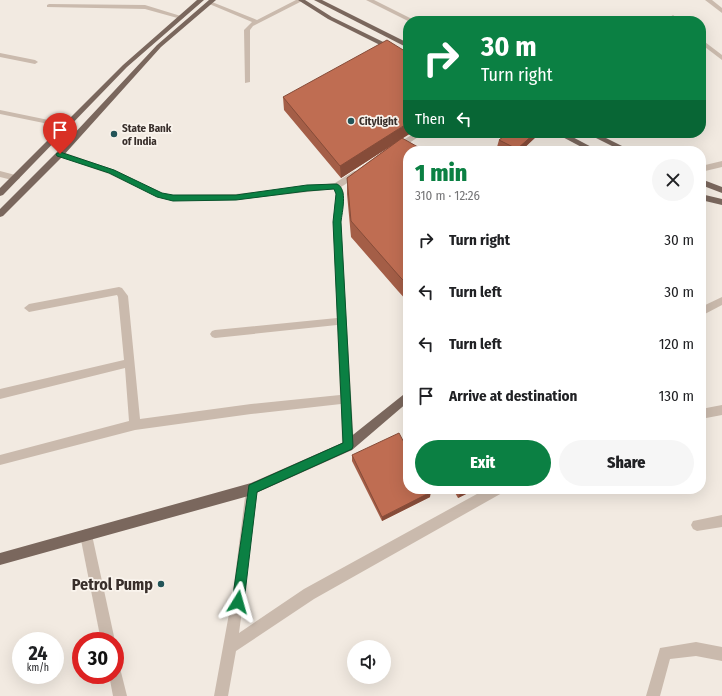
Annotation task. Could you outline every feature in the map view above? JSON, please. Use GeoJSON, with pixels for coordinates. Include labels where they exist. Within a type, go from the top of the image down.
{"type":"FeatureCollection","features":[{"type":"Feature","properties":{"kind":"main road"},"geometry":{"type":"LineString","coordinates":[[0,193],[68,126],[125,66],[201,0]]}},
{"type":"Feature","properties":{"kind":"main road"},"geometry":{"type":"LineString","coordinates":[[301,0],[330,18],[403,54]]}},
{"type":"Feature","properties":{"kind":"main road"},"geometry":{"type":"LineString","coordinates":[[317,0],[403,43]]}},
{"type":"Feature","properties":{"kind":"main road"},"geometry":{"type":"LineString","coordinates":[[0,214],[60,154],[154,51],[212,2]]}},
{"type":"Feature","properties":{"kind":"main road"},"geometry":{"type":"LineString","coordinates":[[569,138],[585,146]]}},
{"type":"Feature","properties":{"kind":"main road"},"geometry":{"type":"LineString","coordinates":[[601,138],[617,146]]}},
{"type":"Feature","properties":{"kind":"main road"},"geometry":{"type":"LineString","coordinates":[[706,184],[722,190]]}},
{"type":"Feature","properties":{"kind":"main road"},"geometry":{"type":"LineString","coordinates":[[706,198],[722,202]]}},
{"type":"Feature","properties":{"kind":"main road"},"geometry":{"type":"LineString","coordinates":[[0,559],[252,488],[348,446],[403,400]]}},
{"type":"Feature","properties":{"kind":"street"},"geometry":{"type":"LineString","coordinates":[[247,82],[246,30],[250,25],[301,0]]}},
{"type":"Feature","properties":{"kind":"street"},"geometry":{"type":"LineString","coordinates":[[369,0],[403,16]]}},
{"type":"Feature","properties":{"kind":"street"},"geometry":{"type":"LineString","coordinates":[[708,0],[722,11]]}},
{"type":"Feature","properties":{"kind":"street"},"geometry":{"type":"LineString","coordinates":[[212,2],[258,22]]}},
{"type":"Feature","properties":{"kind":"street"},"geometry":{"type":"LineString","coordinates":[[48,6],[139,6],[181,17]]}},
{"type":"Feature","properties":{"kind":"street"},"geometry":{"type":"LineString","coordinates":[[706,45],[722,58]]}},
{"type":"Feature","properties":{"kind":"street"},"geometry":{"type":"LineString","coordinates":[[0,55],[35,62]]}},
{"type":"Feature","properties":{"kind":"street"},"geometry":{"type":"LineString","coordinates":[[0,112],[68,126]]}},
{"type":"Feature","properties":{"kind":"street"},"geometry":{"type":"LineString","coordinates":[[388,153],[412,138]]}},
{"type":"Feature","properties":{"kind":"street"},"geometry":{"type":"LineString","coordinates":[[60,154],[112,172],[160,195],[173,198],[236,198],[307,188],[337,186],[363,169]]}},
{"type":"Feature","properties":{"kind":"street"},"geometry":{"type":"LineString","coordinates":[[706,168],[722,164]]}},
{"type":"Feature","properties":{"kind":"street"},"geometry":{"type":"LineString","coordinates":[[0,174],[16,178]]}},
{"type":"Feature","properties":{"kind":"street"},"geometry":{"type":"LineString","coordinates":[[337,186],[340,194],[337,222],[348,446]]}},
{"type":"Feature","properties":{"kind":"street"},"geometry":{"type":"LineString","coordinates":[[29,308],[119,291],[123,296],[135,425]]}},
{"type":"Feature","properties":{"kind":"street"},"geometry":{"type":"LineString","coordinates":[[706,309],[722,301]]}},
{"type":"Feature","properties":{"kind":"street"},"geometry":{"type":"LineString","coordinates":[[215,334],[342,321]]}},
{"type":"Feature","properties":{"kind":"street"},"geometry":{"type":"LineString","coordinates":[[0,394],[129,363]]}},
{"type":"Feature","properties":{"kind":"street"},"geometry":{"type":"LineString","coordinates":[[0,460],[135,425],[345,398]]}},
{"type":"Feature","properties":{"kind":"street"},"geometry":{"type":"LineString","coordinates":[[706,413],[722,410]]}},
{"type":"Feature","properties":{"kind":"street"},"geometry":{"type":"LineString","coordinates":[[221,696],[231,647],[247,542],[252,488]]}},
{"type":"Feature","properties":{"kind":"street"},"geometry":{"type":"LineString","coordinates":[[231,647],[309,594],[489,494]]}},
{"type":"Feature","properties":{"kind":"street"},"geometry":{"type":"LineString","coordinates":[[697,525],[722,521]]}},
{"type":"Feature","properties":{"kind":"street"},"geometry":{"type":"LineString","coordinates":[[86,535],[106,632]]}},
{"type":"Feature","properties":{"kind":"street"},"geometry":{"type":"LineString","coordinates":[[652,696],[665,653],[696,649],[722,654]]}},
{"type":"Feature","properties":{"kind":"street"},"geometry":{"type":"LineString","coordinates":[[117,684],[120,696]]}},
{"type":"Feature","properties":{"kind":"building","name":"Citylight"},"geometry":{"type":"Polygon","coordinates":[[[387,40],[403,50],[403,126],[340,166],[283,97],[387,40]]]}},
{"type":"Feature","properties":{"kind":"building"},"geometry":{"type":"Polygon","coordinates":[[[402,138],[416,146],[403,146],[403,280],[351,221],[347,178],[402,138]]]}},
{"type":"Feature","properties":{"kind":"building"},"geometry":{"type":"Polygon","coordinates":[[[502,138],[529,138],[520,146],[511,146],[499,140],[502,138]]]}},
{"type":"Feature","properties":{"kind":"building"},"geometry":{"type":"Polygon","coordinates":[[[399,433],[403,441],[403,494],[427,494],[382,517],[352,455],[399,433]]]}},
{"type":"Feature","properties":{"kind":"place","name":"Citylight"},"geometry":{"type":"Point","coordinates":[351,121]}},
{"type":"Feature","properties":{"kind":"place","name":"State Bank of India"},"geometry":{"type":"Point","coordinates":[114,134]}},
{"type":"Feature","properties":{"kind":"place","name":"Petrol Pump"},"geometry":{"type":"Point","coordinates":[161,584]}},
{"type":"Feature","properties":{"kind":"route"},"geometry":{"type":"LineString","coordinates":[[60,154],[112,172],[138,183],[160,195],[173,198],[236,198],[307,188],[337,186],[340,194],[337,222],[348,446],[252,488],[247,542],[238,602]]}}]}
